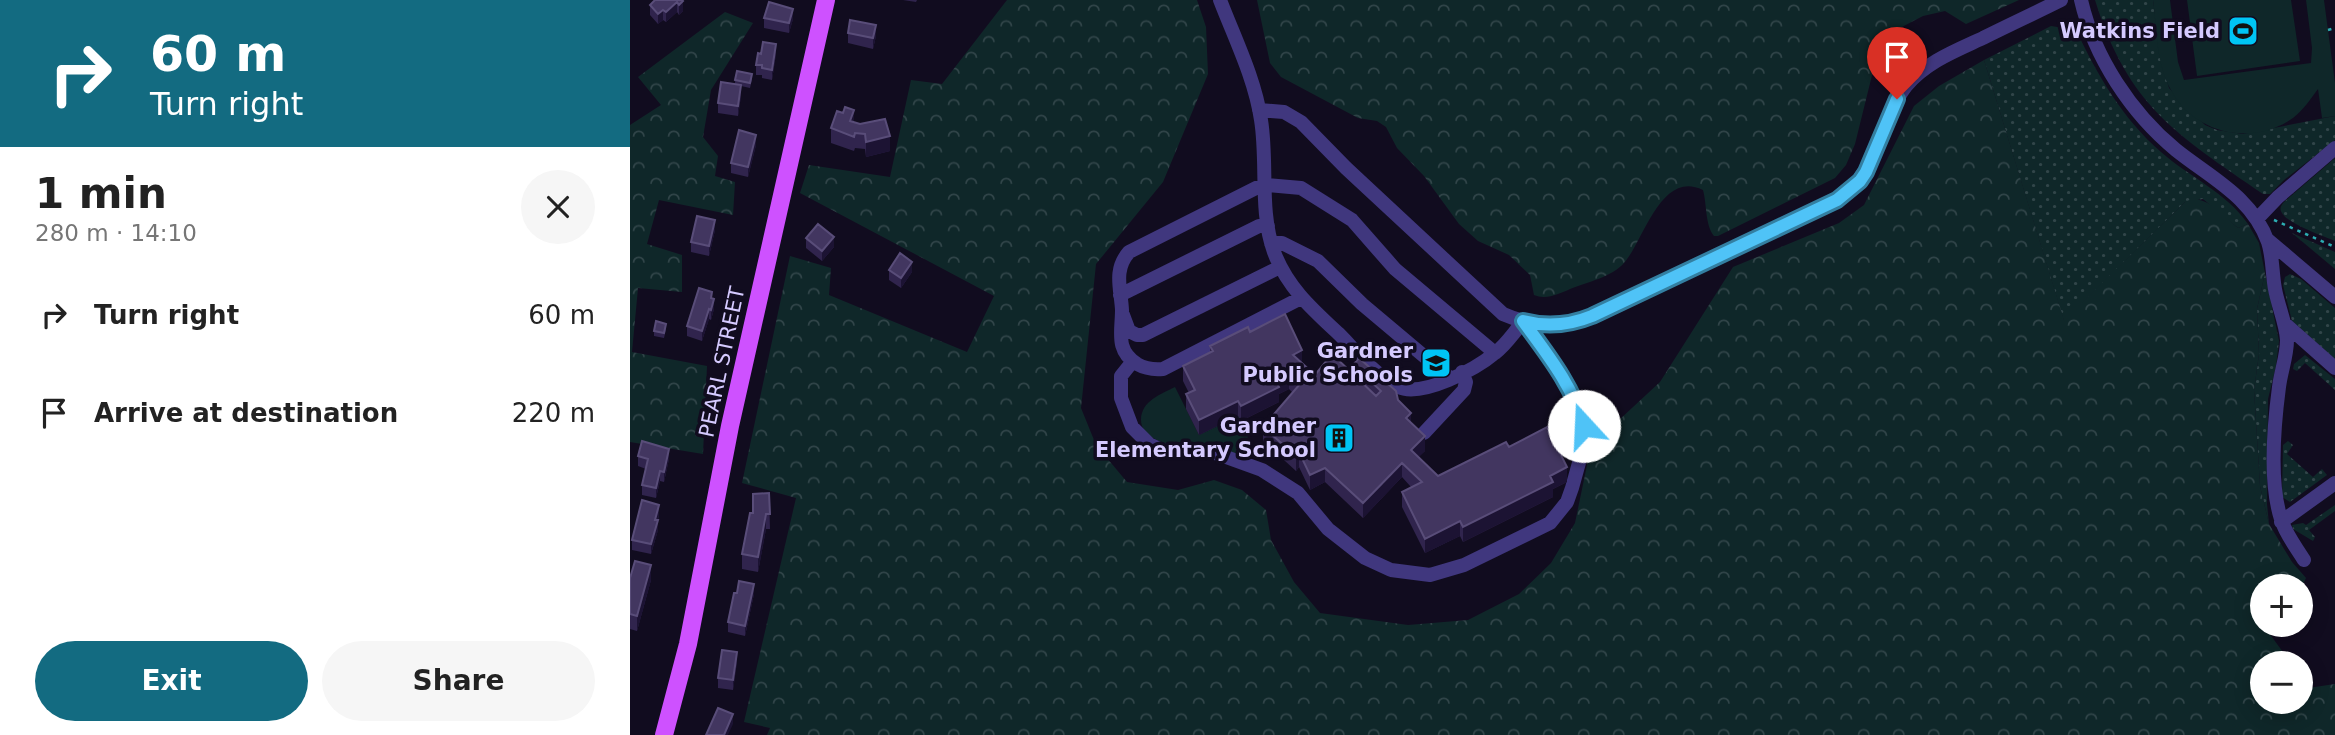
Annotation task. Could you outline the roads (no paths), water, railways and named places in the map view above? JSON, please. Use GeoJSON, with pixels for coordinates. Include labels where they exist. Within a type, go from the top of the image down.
{"type":"FeatureCollection","features":[{"type":"Feature","properties":{"kind":"main road","name":"PEARL STREET"},"geometry":{"type":"LineString","coordinates":[[664,735],[688,644],[730,426],[826,0]]}},
{"type":"Feature","properties":{"kind":"lane"},"geometry":{"type":"LineString","coordinates":[[1220,0],[1254,89],[1259,110],[1271,243],[1288,283],[1301,298],[1395,386],[1416,390],[1456,375],[1495,353],[1523,321]]}},
{"type":"Feature","properties":{"kind":"lane"},"geometry":{"type":"LineString","coordinates":[[1259,110],[1278,110],[1294,116],[1503,314],[1523,321],[1567,324],[1592,316],[1837,200],[1860,181],[1866,172],[1897,99],[1920,71],[1942,57],[2061,0]]}},
{"type":"Feature","properties":{"kind":"lane"},"geometry":{"type":"LineString","coordinates":[[2081,0],[2093,36],[2131,103],[2168,142],[2228,187],[2259,217],[2271,253],[2274,287],[2287,339],[2275,418],[2274,482],[2281,522],[2304,560]]}},
{"type":"Feature","properties":{"kind":"lane"},"geometry":{"type":"LineString","coordinates":[[2259,217],[2335,148]]}},
{"type":"Feature","properties":{"kind":"lane"},"geometry":{"type":"LineString","coordinates":[[1301,298],[1169,367],[1150,369],[1133,361],[1127,356],[1121,343],[1119,273],[1129,252],[1266,185],[1301,188],[1352,220],[1395,269],[1495,353]]}},
{"type":"Feature","properties":{"kind":"lane"},"geometry":{"type":"LineString","coordinates":[[1120,295],[1259,226],[1268,226]]}},
{"type":"Feature","properties":{"kind":"lane"},"geometry":{"type":"LineString","coordinates":[[2267,239],[2335,297]]}},
{"type":"Feature","properties":{"kind":"lane"},"geometry":{"type":"LineString","coordinates":[[1271,243],[1282,243],[1318,261],[1368,309],[1466,382],[1464,390],[1424,433]]}},
{"type":"Feature","properties":{"kind":"lane"},"geometry":{"type":"LineString","coordinates":[[1122,311],[1129,331],[1143,335],[1280,267]]}},
{"type":"Feature","properties":{"kind":"lane"},"geometry":{"type":"LineString","coordinates":[[1133,361],[1121,376],[1121,398],[1132,427],[1149,444],[1162,450],[1215,453],[1262,470],[1298,493],[1328,529],[1365,558],[1378,566],[1403,573],[1430,575],[1464,565],[1536,532],[1559,514],[1569,495],[1585,441],[1581,416],[1563,377],[1523,321]]}},
{"type":"Feature","properties":{"kind":"lane"},"geometry":{"type":"LineString","coordinates":[[2284,323],[2335,368]]}},
{"type":"Feature","properties":{"kind":"lane"},"geometry":{"type":"LineString","coordinates":[[2281,522],[2335,483]]}},
{"type":"Feature","properties":{"kind":"place","name":"Watkins Field"},"geometry":{"type":"Point","coordinates":[2243,31]}},
{"type":"Feature","properties":{"kind":"place","name":"Gardner Public Schools"},"geometry":{"type":"Point","coordinates":[1436,363]}},
{"type":"Feature","properties":{"kind":"place","name":"Gardner Elementary School"},"geometry":{"type":"Point","coordinates":[1339,438]}}]}
